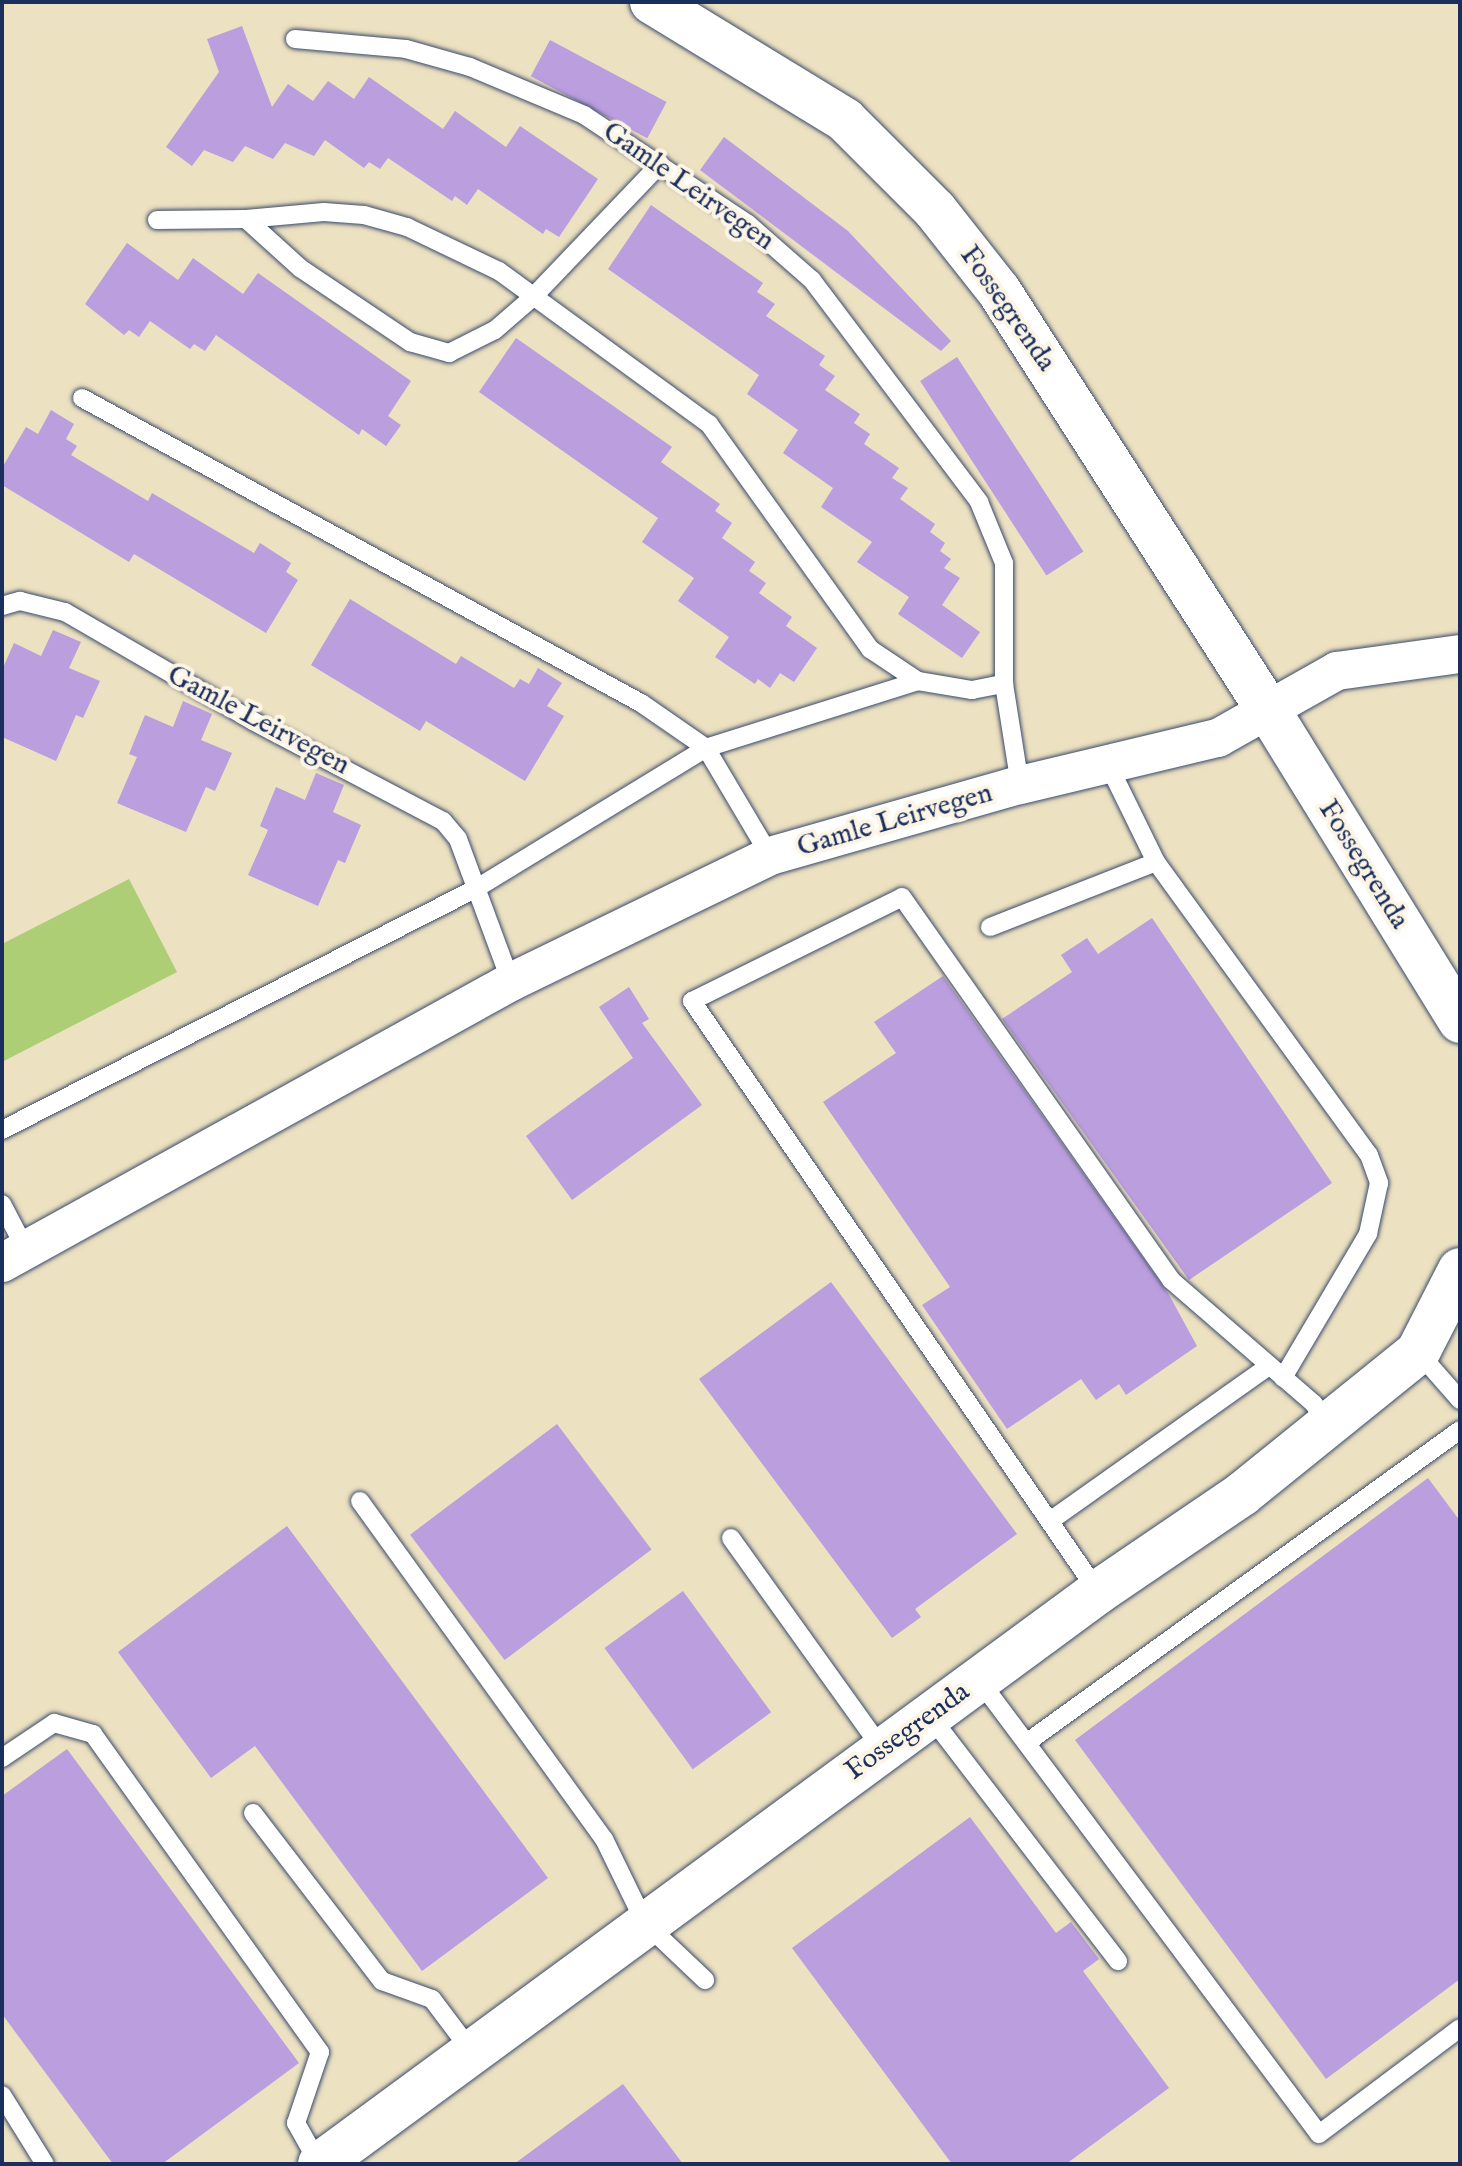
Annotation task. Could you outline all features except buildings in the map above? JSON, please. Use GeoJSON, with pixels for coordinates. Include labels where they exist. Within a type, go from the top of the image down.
{"type":"FeatureCollection","features":[{"type":"Feature","properties":{"kind":"street","name":"Fossegrenda"},"geometry":{"type":"LineString","coordinates":[[652,2],[845,120],[935,210],[999,291],[1267,708],[1460,1021]]}},
{"type":"Feature","properties":{"kind":"street"},"geometry":{"type":"LineString","coordinates":[[1267,708],[1337,671],[1460,654]]}},
{"type":"Feature","properties":{"kind":"street","name":"Gamle Leirvegen"},"geometry":{"type":"LineString","coordinates":[[14,1256],[511,982],[770,856],[1020,785],[1218,738],[1267,708]]}},
{"type":"Feature","properties":{"kind":"street","name":"Fossegrenda"},"geometry":{"type":"LineString","coordinates":[[319,2164],[1098,1592],[1242,1494],[1418,1352],[1460,1270]]}},
{"type":"Feature","properties":{"kind":"lane","name":"Gamle Leirvegen"},"geometry":{"type":"LineString","coordinates":[[295,39],[406,49],[470,67],[584,115],[748,224],[812,280],[979,502],[1004,563],[1004,684],[1020,785]]}},
{"type":"Feature","properties":{"kind":"lane"},"geometry":{"type":"LineString","coordinates":[[246,219],[300,268],[363,311],[410,342],[449,353],[495,330],[533,297],[660,164]]}},
{"type":"Feature","properties":{"kind":"lane"},"geometry":{"type":"LineString","coordinates":[[157,220],[246,219],[324,212],[364,215],[450,246],[533,297],[709,424],[870,649],[918,681],[972,690],[1004,684]]}},
{"type":"Feature","properties":{"kind":"lane","name":"Gamle Leirvegen"},"geometry":{"type":"LineString","coordinates":[[82,398],[641,703],[706,748],[770,856]]}},
{"type":"Feature","properties":{"kind":"lane","name":"Gamle Leirvegen"},"geometry":{"type":"LineString","coordinates":[[2,606],[20,601],[65,612],[270,730],[416,803],[458,839],[511,982]]}},
{"type":"Feature","properties":{"kind":"lane"},"geometry":{"type":"LineString","coordinates":[[2,1130],[477,888],[706,748],[918,681]]}},
{"type":"Feature","properties":{"kind":"lane"},"geometry":{"type":"LineString","coordinates":[[1050,1521],[1276,1372],[1368,1234],[1379,1183],[1369,1155],[1156,862],[1108,764]]}},
{"type":"Feature","properties":{"kind":"lane"},"geometry":{"type":"LineString","coordinates":[[990,927],[1156,862]]}},
{"type":"Feature","properties":{"kind":"lane"},"geometry":{"type":"LineString","coordinates":[[1098,1592],[692,1001],[902,897],[1171,1280],[1314,1404],[1328,1426]]}},
{"type":"Feature","properties":{"kind":"lane","name":"Gamle Leirvegen"},"geometry":{"type":"LineString","coordinates":[[2,1204],[14,1256]]}},
{"type":"Feature","properties":{"kind":"lane"},"geometry":{"type":"LineString","coordinates":[[1418,1352],[1460,1400]]}},
{"type":"Feature","properties":{"kind":"lane"},"geometry":{"type":"LineString","coordinates":[[1029,1741],[1460,1430]]}},
{"type":"Feature","properties":{"kind":"lane"},"geometry":{"type":"LineString","coordinates":[[360,1501],[604,1839],[645,1923],[705,1980]]}},
{"type":"Feature","properties":{"kind":"lane"},"geometry":{"type":"LineString","coordinates":[[731,1538],[883,1750]]}},
{"type":"Feature","properties":{"kind":"lane"},"geometry":{"type":"LineString","coordinates":[[979,1680],[1029,1741],[1319,2134],[1460,2028]]}},
{"type":"Feature","properties":{"kind":"lane"},"geometry":{"type":"LineString","coordinates":[[930,1716],[1118,1961]]}},
{"type":"Feature","properties":{"kind":"lane"},"geometry":{"type":"LineString","coordinates":[[2,1758],[54,1723],[93,1734],[320,2052],[296,2123],[319,2164]]}},
{"type":"Feature","properties":{"kind":"lane"},"geometry":{"type":"LineString","coordinates":[[253,1813],[382,1981],[432,1999],[472,2052]]}},
{"type":"Feature","properties":{"kind":"lane"},"geometry":{"type":"LineString","coordinates":[[2,2095],[45,2164]]}},
{"type":"Feature","properties":{"kind":"green space"},"geometry":{"type":"Polygon","coordinates":[[[129,879],[177,972],[2,1062],[2,944],[129,879]]]}}]}
